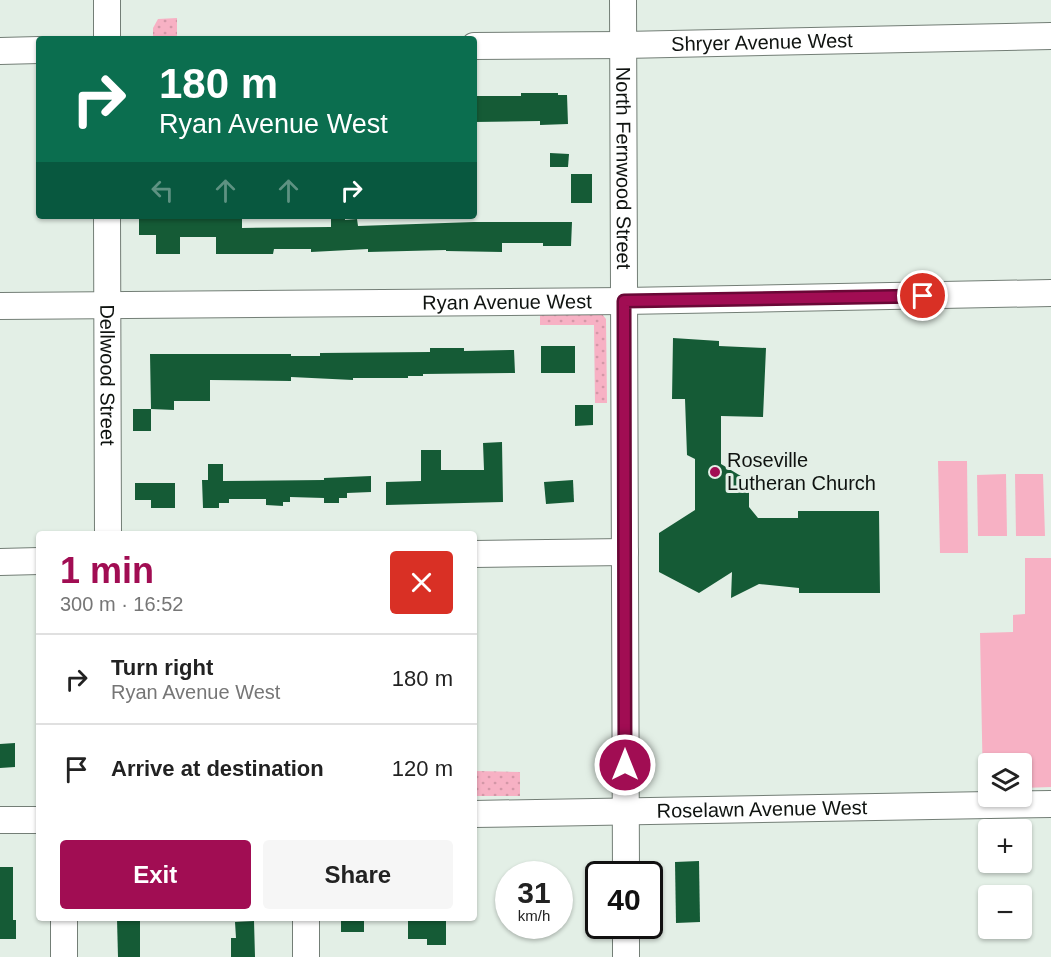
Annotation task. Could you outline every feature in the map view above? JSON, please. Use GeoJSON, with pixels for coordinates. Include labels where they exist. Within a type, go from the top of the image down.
{"type":"FeatureCollection","features":[{"type":"Feature","properties":{"kind":"street"},"geometry":{"type":"LineString","coordinates":[[107,0],[107,36]]}},
{"type":"Feature","properties":{"kind":"street","name":"North Fernwood Street"},"geometry":{"type":"LineString","coordinates":[[623,0],[626,861]]}},
{"type":"Feature","properties":{"kind":"street","name":"Shryer Avenue West"},"geometry":{"type":"LineString","coordinates":[[477,46],[1051,36]]}},
{"type":"Feature","properties":{"kind":"street"},"geometry":{"type":"LineString","coordinates":[[0,51],[36,50]]}},
{"type":"Feature","properties":{"kind":"street","name":"Dellwood Street"},"geometry":{"type":"LineString","coordinates":[[107,219],[108,531]]}},
{"type":"Feature","properties":{"kind":"street","name":"Ryan Avenue West"},"geometry":{"type":"LineString","coordinates":[[0,306],[624,301],[1051,293]]}},
{"type":"Feature","properties":{"kind":"street"},"geometry":{"type":"LineString","coordinates":[[477,554],[625,552]]}},
{"type":"Feature","properties":{"kind":"street"},"geometry":{"type":"LineString","coordinates":[[0,562],[36,561]]}},
{"type":"Feature","properties":{"kind":"street","name":"Roselawn Avenue West"},"geometry":{"type":"LineString","coordinates":[[477,814],[1051,804]]}},
{"type":"Feature","properties":{"kind":"street"},"geometry":{"type":"LineString","coordinates":[[0,820],[36,820]]}},
{"type":"Feature","properties":{"kind":"street"},"geometry":{"type":"LineString","coordinates":[[64,921],[64,957]]}},
{"type":"Feature","properties":{"kind":"street"},"geometry":{"type":"LineString","coordinates":[[306,921],[306,957]]}},
{"type":"Feature","properties":{"kind":"street"},"geometry":{"type":"LineString","coordinates":[[626,939],[626,957]]}},
{"type":"Feature","properties":{"kind":"shaded area"},"geometry":{"type":"Polygon","coordinates":[[[177,18],[177,36],[153,36],[153,28],[158,19],[177,18]]]}},
{"type":"Feature","properties":{"kind":"shaded area"},"geometry":{"type":"Polygon","coordinates":[[[540,312],[602,314],[606,319],[607,403],[595,403],[594,325],[540,325],[540,312]]]}},
{"type":"Feature","properties":{"kind":"shaded area"},"geometry":{"type":"Polygon","coordinates":[[[938,461],[967,461],[968,553],[940,553],[938,461]]]}},
{"type":"Feature","properties":{"kind":"shaded area"},"geometry":{"type":"Polygon","coordinates":[[[1006,474],[1007,536],[978,536],[977,475],[1006,474]]]}},
{"type":"Feature","properties":{"kind":"shaded area"},"geometry":{"type":"Polygon","coordinates":[[[1015,474],[1043,474],[1045,536],[1016,536],[1015,474]]]}},
{"type":"Feature","properties":{"kind":"shaded area"},"geometry":{"type":"Polygon","coordinates":[[[1025,558],[1051,558],[1051,787],[1032,788],[1032,753],[982,753],[980,633],[1013,632],[1013,615],[1025,614],[1025,558]]]}},
{"type":"Feature","properties":{"kind":"shaded area"},"geometry":{"type":"Polygon","coordinates":[[[477,771],[520,772],[520,796],[477,796],[477,771]]]}},
{"type":"Feature","properties":{"kind":"building"},"geometry":{"type":"Polygon","coordinates":[[[521,93],[567,95],[568,124],[540,125],[540,121],[477,122],[477,96],[521,96],[521,93]]]}},
{"type":"Feature","properties":{"kind":"building"},"geometry":{"type":"Polygon","coordinates":[[[550,153],[569,154],[568,167],[550,167],[550,153]]]}},
{"type":"Feature","properties":{"kind":"building"},"geometry":{"type":"Polygon","coordinates":[[[571,174],[592,174],[592,203],[571,203],[571,174]]]}},
{"type":"Feature","properties":{"kind":"building"},"geometry":{"type":"Polygon","coordinates":[[[139,219],[242,219],[242,228],[331,227],[331,219],[357,219],[358,226],[474,222],[572,222],[571,246],[502,243],[502,252],[446,250],[368,252],[368,249],[311,252],[311,249],[274,249],[273,254],[216,254],[216,237],[180,237],[180,254],[156,254],[156,235],[139,235],[139,219]]]}},
{"type":"Feature","properties":{"kind":"building","name":"Roseville Lutheran Church"},"geometry":{"type":"Polygon","coordinates":[[[673,338],[719,341],[719,346],[766,348],[763,417],[721,416],[721,464],[749,481],[749,507],[758,518],[798,518],[798,511],[879,511],[880,593],[799,593],[799,588],[759,584],[731,598],[732,572],[699,593],[659,572],[659,533],[695,510],[695,459],[687,455],[685,399],[672,399],[673,338]]]}},
{"type":"Feature","properties":{"kind":"building"},"geometry":{"type":"Polygon","coordinates":[[[541,346],[575,346],[575,373],[541,373],[541,346]]]}},
{"type":"Feature","properties":{"kind":"building"},"geometry":{"type":"Polygon","coordinates":[[[430,348],[464,348],[464,351],[514,350],[515,373],[423,374],[423,376],[408,376],[408,378],[353,378],[353,380],[291,377],[291,381],[210,380],[210,401],[174,401],[174,410],[151,409],[150,354],[320,356],[320,353],[430,352],[430,348]]]}},
{"type":"Feature","properties":{"kind":"building"},"geometry":{"type":"Polygon","coordinates":[[[575,405],[593,405],[593,425],[575,426],[575,405]]]}},
{"type":"Feature","properties":{"kind":"building"},"geometry":{"type":"Polygon","coordinates":[[[133,409],[151,409],[151,431],[133,431],[133,409]]]}},
{"type":"Feature","properties":{"kind":"building"},"geometry":{"type":"Polygon","coordinates":[[[502,442],[503,502],[386,505],[386,482],[421,481],[421,450],[441,450],[441,470],[484,470],[483,443],[502,442]]]}},
{"type":"Feature","properties":{"kind":"building"},"geometry":{"type":"Polygon","coordinates":[[[208,464],[223,464],[223,481],[324,480],[324,478],[371,476],[371,492],[347,493],[347,498],[339,498],[339,503],[324,503],[324,498],[290,497],[290,502],[283,502],[283,506],[266,505],[266,499],[229,499],[229,503],[219,503],[219,508],[203,508],[202,480],[208,480],[208,464]]]}},
{"type":"Feature","properties":{"kind":"building"},"geometry":{"type":"Polygon","coordinates":[[[573,480],[574,502],[546,504],[544,482],[573,480]]]}},
{"type":"Feature","properties":{"kind":"building"},"geometry":{"type":"Polygon","coordinates":[[[135,483],[175,483],[175,508],[151,508],[151,500],[135,500],[135,483]]]}},
{"type":"Feature","properties":{"kind":"building"},"geometry":{"type":"Polygon","coordinates":[[[15,743],[15,767],[0,768],[0,744],[15,743]]]}},
{"type":"Feature","properties":{"kind":"building"},"geometry":{"type":"Polygon","coordinates":[[[699,861],[700,922],[676,923],[675,862],[699,861]]]}},
{"type":"Feature","properties":{"kind":"building"},"geometry":{"type":"Polygon","coordinates":[[[0,867],[13,867],[13,920],[16,920],[16,939],[0,939],[0,867]]]}},
{"type":"Feature","properties":{"kind":"building"},"geometry":{"type":"Polygon","coordinates":[[[117,921],[140,921],[140,957],[118,957],[117,921]]]}},
{"type":"Feature","properties":{"kind":"building"},"geometry":{"type":"Polygon","coordinates":[[[254,921],[255,957],[231,957],[231,938],[236,938],[235,922],[254,921]]]}},
{"type":"Feature","properties":{"kind":"building"},"geometry":{"type":"Polygon","coordinates":[[[341,921],[364,921],[364,932],[341,932],[341,921]]]}},
{"type":"Feature","properties":{"kind":"building"},"geometry":{"type":"Polygon","coordinates":[[[408,921],[446,921],[446,945],[427,945],[427,939],[408,939],[408,921]]]}},
{"type":"Feature","properties":{"kind":"place","name":"Roseville Lutheran Church"},"geometry":{"type":"Point","coordinates":[715,472]}},
{"type":"Feature","properties":{"kind":"route"},"geometry":{"type":"LineString","coordinates":[[625,765],[624,301],[923,296]]}}]}
